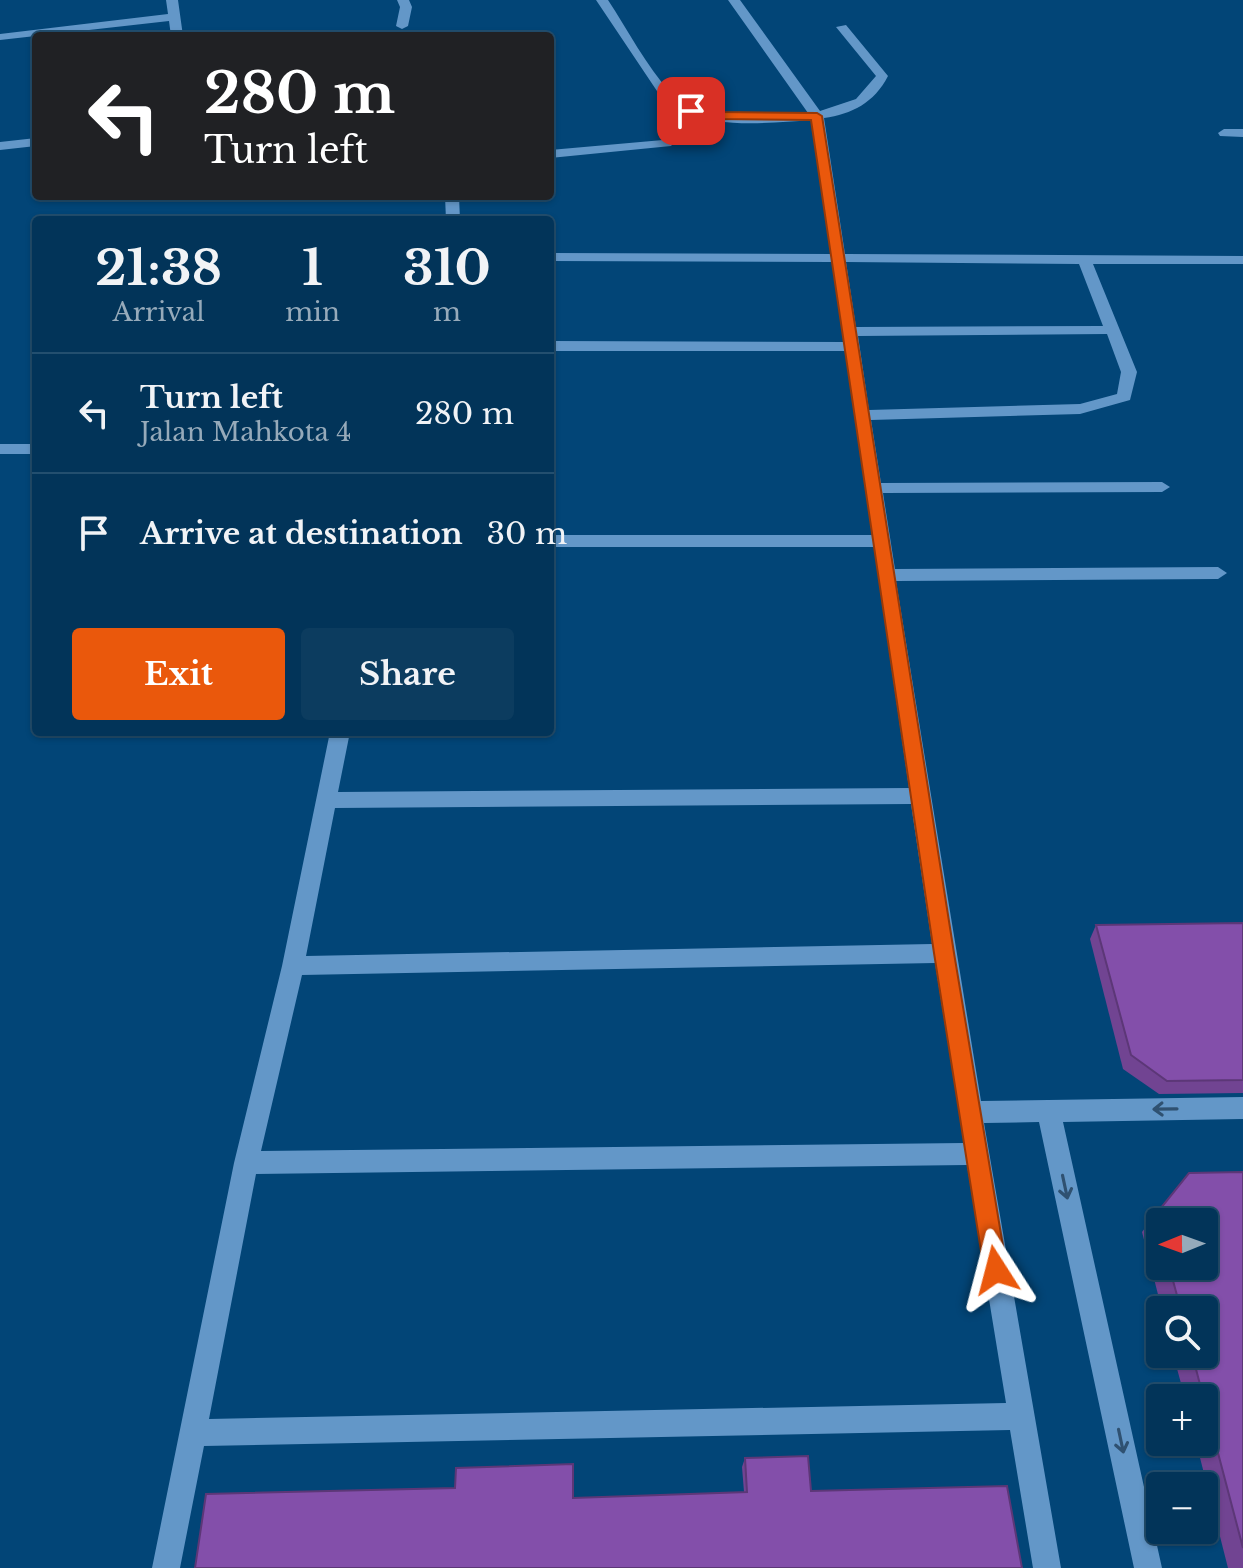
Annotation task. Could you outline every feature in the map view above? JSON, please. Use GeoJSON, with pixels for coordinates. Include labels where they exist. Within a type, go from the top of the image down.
{"type":"FeatureCollection","features":[{"type":"Feature","properties":{"kind":"street"},"geometry":{"type":"LineString","coordinates":[[172,0],[176,32]]}},
{"type":"Feature","properties":{"kind":"street"},"geometry":{"type":"LineString","coordinates":[[402,26],[406,7],[403,0]]}},
{"type":"Feature","properties":{"kind":"street"},"geometry":{"type":"LineString","coordinates":[[602,0],[665,94],[678,105],[704,115],[817,116],[860,103],[876,90],[882,76],[874,61],[842,27]]}},
{"type":"Feature","properties":{"kind":"street"},"geometry":{"type":"LineString","coordinates":[[734,0],[817,116],[944,953],[1019,1416],[1047,1568]]}},
{"type":"Feature","properties":{"kind":"street"},"geometry":{"type":"LineString","coordinates":[[44,32],[174,17]]}},
{"type":"Feature","properties":{"kind":"street"},"geometry":{"type":"LineString","coordinates":[[0,37],[32,33]]}},
{"type":"Feature","properties":{"kind":"street"},"geometry":{"type":"LineString","coordinates":[[554,154],[667,143],[675,135],[678,105]]}},
{"type":"Feature","properties":{"kind":"street"},"geometry":{"type":"LineString","coordinates":[[1224,133],[1243,133]]}},
{"type":"Feature","properties":{"kind":"street"},"geometry":{"type":"LineString","coordinates":[[0,146],[32,142]]}},
{"type":"Feature","properties":{"kind":"street"},"geometry":{"type":"LineString","coordinates":[[554,257],[1243,260]]}},
{"type":"Feature","properties":{"kind":"street"},"geometry":{"type":"LineString","coordinates":[[863,415],[1080,409],[1109,404],[1124,397],[1129,386],[1129,372],[1084,259]]}},
{"type":"Feature","properties":{"kind":"street"},"geometry":{"type":"LineString","coordinates":[[554,346],[1112,330]]}},
{"type":"Feature","properties":{"kind":"street"},"geometry":{"type":"LineString","coordinates":[[0,449],[32,449]]}},
{"type":"Feature","properties":{"kind":"street"},"geometry":{"type":"LineString","coordinates":[[874,488],[1162,487]]}},
{"type":"Feature","properties":{"kind":"street"},"geometry":{"type":"LineString","coordinates":[[554,541],[881,541]]}},
{"type":"Feature","properties":{"kind":"street"},"geometry":{"type":"LineString","coordinates":[[887,575],[1218,573]]}},
{"type":"Feature","properties":{"kind":"street"},"geometry":{"type":"LineString","coordinates":[[166,1568],[246,1163],[293,966],[327,800],[334,739]]}},
{"type":"Feature","properties":{"kind":"street"},"geometry":{"type":"LineString","coordinates":[[327,800],[921,796]]}},
{"type":"Feature","properties":{"kind":"street"},"geometry":{"type":"LineString","coordinates":[[293,966],[944,953]]}},
{"type":"Feature","properties":{"kind":"street"},"geometry":{"type":"LineString","coordinates":[[970,1112],[1243,1108]]}},
{"type":"Feature","properties":{"kind":"street"},"geometry":{"type":"LineString","coordinates":[[1049,1111],[1148,1568]]}},
{"type":"Feature","properties":{"kind":"street"},"geometry":{"type":"LineString","coordinates":[[246,1163],[977,1154]]}},
{"type":"Feature","properties":{"kind":"street"},"geometry":{"type":"LineString","coordinates":[[193,1433],[1019,1416]]}},
{"type":"Feature","properties":{"kind":"building"},"geometry":{"type":"Polygon","coordinates":[[[1243,923],[1243,1080],[1167,1081],[1131,1055],[1096,925],[1243,923]]]}},
{"type":"Feature","properties":{"kind":"building"},"geometry":{"type":"Polygon","coordinates":[[[1243,1172],[1243,1548],[1218,1453],[1218,1384],[1200,1384],[1196,1368],[1218,1368],[1218,1296],[1177,1296],[1173,1280],[1218,1280],[1218,1208],[1161,1208],[1189,1173],[1243,1172]]]}},
{"type":"Feature","properties":{"kind":"building"},"geometry":{"type":"Polygon","coordinates":[[[808,1456],[811,1491],[1007,1486],[1022,1568],[195,1568],[206,1494],[455,1488],[456,1468],[573,1464],[573,1498],[747,1492],[745,1458],[808,1456]]]}},
{"type":"Feature","properties":{"kind":"route"},"geometry":{"type":"LineString","coordinates":[[691,111],[717,116],[817,116],[944,953],[996,1270]]}}]}
